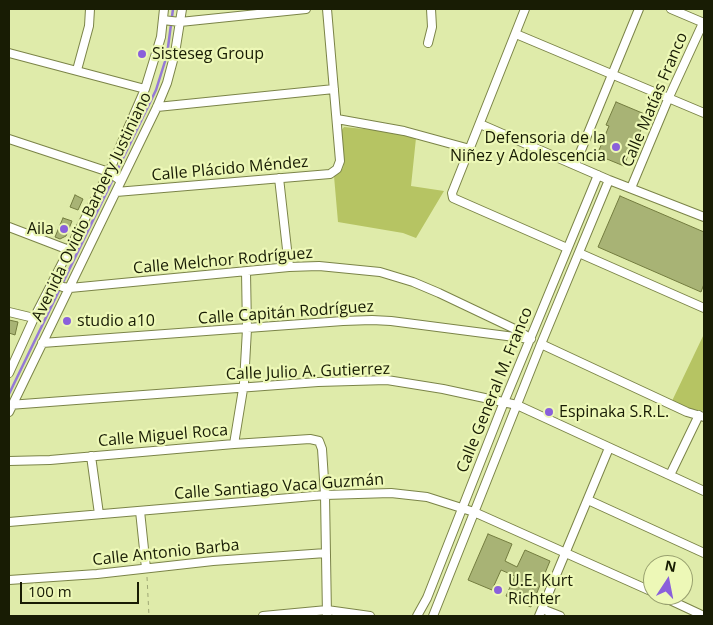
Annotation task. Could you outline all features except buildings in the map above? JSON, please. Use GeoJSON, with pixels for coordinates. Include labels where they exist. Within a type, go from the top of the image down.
{"type":"FeatureCollection","features":[{"type":"Feature","properties":{"kind":"street"},"geometry":{"type":"LineString","coordinates":[[77,70],[89,26],[90,9]]}},
{"type":"Feature","properties":{"kind":"street","name":"Avenida Ovidio Barbery Justiniano"},"geometry":{"type":"LineString","coordinates":[[10,408],[42,343],[61,286],[69,250],[157,107],[167,83],[175,53],[172,21],[164,9]]}},
{"type":"Feature","properties":{"kind":"street","name":"Avenida Ovidio Barbery Justiniano"},"geometry":{"type":"LineString","coordinates":[[9,373],[34,318],[61,286],[116,192],[115,176],[161,37],[182,9]]}},
{"type":"Feature","properties":{"kind":"street"},"geometry":{"type":"LineString","coordinates":[[172,21],[306,9]]}},
{"type":"Feature","properties":{"kind":"street"},"geometry":{"type":"LineString","coordinates":[[327,9],[337,119],[404,131],[470,149]]}},
{"type":"Feature","properties":{"kind":"street"},"geometry":{"type":"LineString","coordinates":[[428,43],[432,27],[432,9]]}},
{"type":"Feature","properties":{"kind":"street"},"geometry":{"type":"LineString","coordinates":[[525,9],[452,193],[453,198],[567,248]]}},
{"type":"Feature","properties":{"kind":"street"},"geometry":{"type":"LineString","coordinates":[[575,164],[639,9]]}},
{"type":"Feature","properties":{"kind":"street"},"geometry":{"type":"LineString","coordinates":[[675,10],[704,23]]}},
{"type":"Feature","properties":{"kind":"street","name":"Calle Matías Franco"},"geometry":{"type":"LineString","coordinates":[[632,188],[669,97],[704,23]]}},
{"type":"Feature","properties":{"kind":"street"},"geometry":{"type":"LineString","coordinates":[[516,34],[704,113]]}},
{"type":"Feature","properties":{"kind":"street"},"geometry":{"type":"LineString","coordinates":[[9,53],[145,88]]}},
{"type":"Feature","properties":{"kind":"street"},"geometry":{"type":"LineString","coordinates":[[157,107],[334,89]]}},
{"type":"Feature","properties":{"kind":"street","name":"Calle Plácido Méndez"},"geometry":{"type":"LineString","coordinates":[[116,192],[330,174],[337,170],[340,161],[337,119]]}},
{"type":"Feature","properties":{"kind":"street"},"geometry":{"type":"LineString","coordinates":[[480,124],[609,180],[704,217]]}},
{"type":"Feature","properties":{"kind":"street"},"geometry":{"type":"LineString","coordinates":[[9,139],[115,176]]}},
{"type":"Feature","properties":{"kind":"street","name":"Calle General M. Franco"},"geometry":{"type":"LineString","coordinates":[[417,616],[427,598],[461,508],[598,175]]}},
{"type":"Feature","properties":{"kind":"street"},"geometry":{"type":"LineString","coordinates":[[279,178],[289,267]]}},
{"type":"Feature","properties":{"kind":"street","name":"Calle General M. Franco"},"geometry":{"type":"LineString","coordinates":[[433,616],[541,344],[609,180]]}},
{"type":"Feature","properties":{"kind":"street"},"geometry":{"type":"LineString","coordinates":[[585,207],[596,211]]}},
{"type":"Feature","properties":{"kind":"street"},"geometry":{"type":"LineString","coordinates":[[9,228],[69,250]]}},
{"type":"Feature","properties":{"kind":"street"},"geometry":{"type":"LineString","coordinates":[[579,253],[704,308]]}},
{"type":"Feature","properties":{"kind":"street","name":"Calle Melchor Rodríguez"},"geometry":{"type":"LineString","coordinates":[[61,286],[289,267],[319,266],[380,272],[413,282],[439,293],[520,331],[531,340]]}},
{"type":"Feature","properties":{"kind":"street"},"geometry":{"type":"LineString","coordinates":[[234,444],[244,383],[247,329],[246,272]]}},
{"type":"Feature","properties":{"kind":"street"},"geometry":{"type":"LineString","coordinates":[[9,312],[34,318]]}},
{"type":"Feature","properties":{"kind":"street","name":"Calle Capitán Rodríguez"},"geometry":{"type":"LineString","coordinates":[[42,343],[344,321],[391,321],[531,340]]}},
{"type":"Feature","properties":{"kind":"street"},"geometry":{"type":"LineString","coordinates":[[541,344],[686,412],[702,416],[670,475]]}},
{"type":"Feature","properties":{"kind":"street","name":"Calle Julio A. Gutierrez"},"geometry":{"type":"LineString","coordinates":[[10,408],[242,387],[387,380],[443,389],[517,405],[704,491]]}},
{"type":"Feature","properties":{"kind":"street","name":"Calle Miguel Roca"},"geometry":{"type":"LineString","coordinates":[[9,461],[310,439],[319,441],[322,449],[325,495]]}},
{"type":"Feature","properties":{"kind":"street"},"geometry":{"type":"LineString","coordinates":[[560,616],[541,612],[609,448]]}},
{"type":"Feature","properties":{"kind":"street"},"geometry":{"type":"LineString","coordinates":[[91,456],[99,514]]}},
{"type":"Feature","properties":{"kind":"street","name":"Calle Santiago Vaca Guzmán"},"geometry":{"type":"LineString","coordinates":[[9,522],[325,495],[391,493],[428,498],[474,512],[643,587]]}},
{"type":"Feature","properties":{"kind":"street"},"geometry":{"type":"LineString","coordinates":[[325,495],[327,613]]}},
{"type":"Feature","properties":{"kind":"street"},"geometry":{"type":"LineString","coordinates":[[588,500],[704,553]]}},
{"type":"Feature","properties":{"kind":"street"},"geometry":{"type":"LineString","coordinates":[[140,511],[146,568]]}},
{"type":"Feature","properties":{"kind":"street","name":"Calle Antonio Barba"},"geometry":{"type":"LineString","coordinates":[[9,580],[213,561],[326,553]]}},
{"type":"Feature","properties":{"kind":"street"},"geometry":{"type":"LineString","coordinates":[[680,605],[704,616]]}},
{"type":"Feature","properties":{"kind":"street"},"geometry":{"type":"LineString","coordinates":[[263,616],[327,613],[370,616]]}},
{"type":"Feature","properties":{"kind":"path"},"geometry":{"type":"LineString","coordinates":[[146,568],[149,616]]}},
{"type":"Feature","properties":{"kind":"green space"},"geometry":{"type":"Polygon","coordinates":[[[344,127],[385,131],[416,138],[411,186],[444,191],[416,238],[403,233],[338,222],[334,176],[343,168],[341,131],[344,127]]]}},
{"type":"Feature","properties":{"kind":"green space"},"geometry":{"type":"Polygon","coordinates":[[[704,334],[704,411],[691,409],[672,401],[704,334]]]}},
{"type":"Feature","properties":{"kind":"waterway"},"geometry":{"type":"LineString","coordinates":[[9,394],[156,90],[167,55],[173,9]]}},
{"type":"Feature","properties":{"kind":"place","name":"Sisteseg Group"},"geometry":{"type":"Point","coordinates":[142,54]}},
{"type":"Feature","properties":{"kind":"place","name":"Defensoria de la Niñez y Adolescencia"},"geometry":{"type":"Point","coordinates":[616,147]}},
{"type":"Feature","properties":{"kind":"place","name":"Aila"},"geometry":{"type":"Point","coordinates":[64,229]}},
{"type":"Feature","properties":{"kind":"place","name":"studio a10"},"geometry":{"type":"Point","coordinates":[67,321]}},
{"type":"Feature","properties":{"kind":"place","name":"Espinaka S.R.L."},"geometry":{"type":"Point","coordinates":[549,412]}},
{"type":"Feature","properties":{"kind":"place","name":"U.E. Kurt Richter"},"geometry":{"type":"Point","coordinates":[498,590]}}]}
